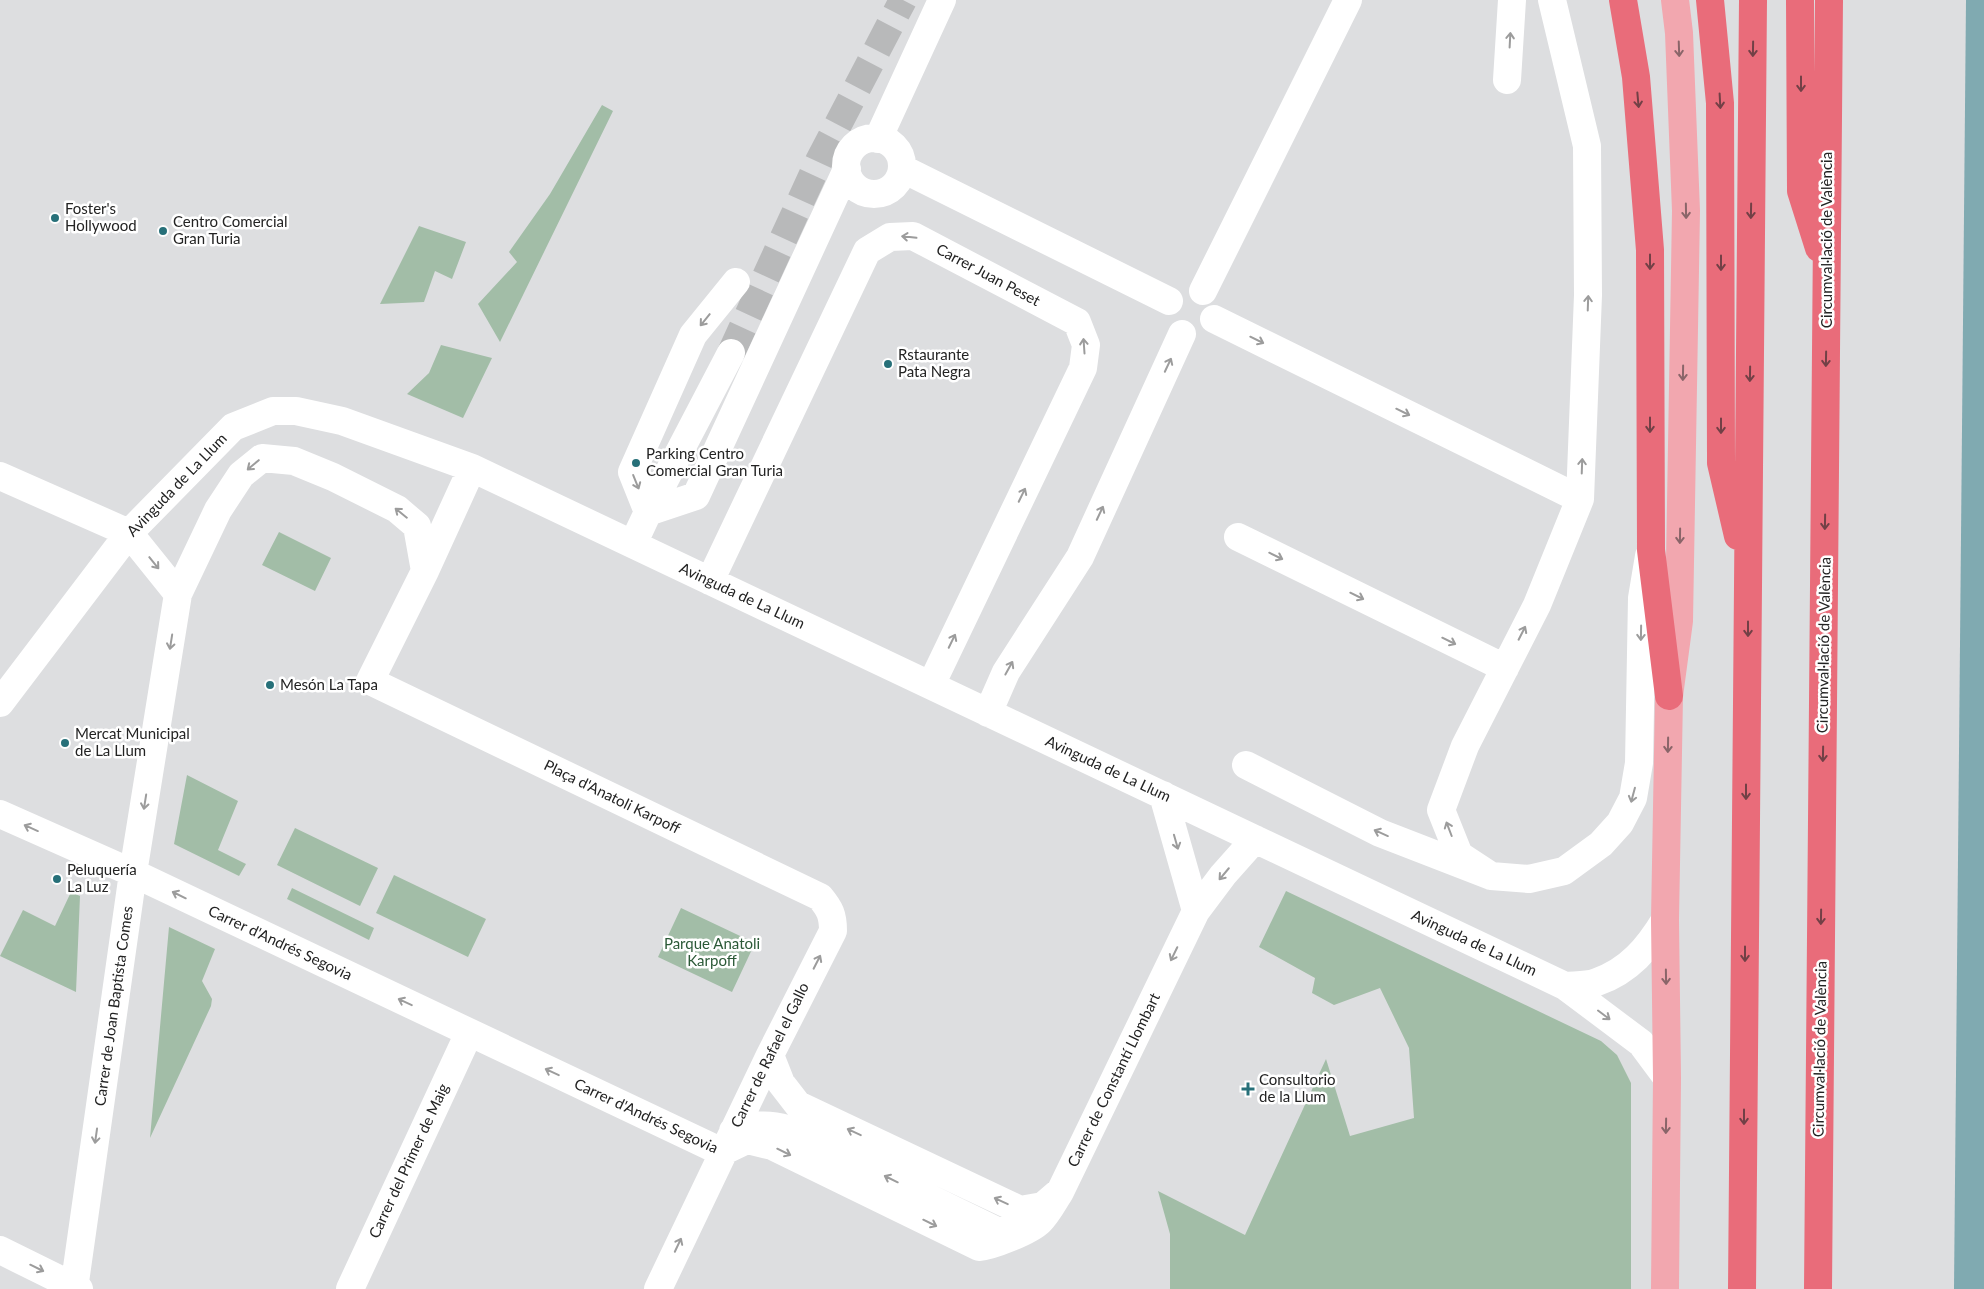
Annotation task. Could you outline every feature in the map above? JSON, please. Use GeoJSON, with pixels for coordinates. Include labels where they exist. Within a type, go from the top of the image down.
{"type":"FeatureCollection","features":[{"type":"Feature","properties":{"kind":"highway"},"geometry":{"type":"LineString","coordinates":[[1624,0],[1636,77],[1650,250],[1650,550],[1669,696]]}},
{"type":"Feature","properties":{"kind":"highway"},"geometry":{"type":"LineString","coordinates":[[1710,0],[1720,103],[1721,463],[1748,581]]}},
{"type":"Feature","properties":{"kind":"highway"},"geometry":{"type":"LineString","coordinates":[[1742,1289],[1753,0]]}},
{"type":"Feature","properties":{"kind":"highway"},"geometry":{"type":"LineString","coordinates":[[1800,0],[1801,191],[1827,276]]}},
{"type":"Feature","properties":{"kind":"highway","name":"Circumval·lació de València"},"geometry":{"type":"LineString","coordinates":[[1818,1289],[1829,0]]}},
{"type":"Feature","properties":{"kind":"main road"},"geometry":{"type":"LineString","coordinates":[[1665,1289],[1667,1078],[1665,920],[1669,696],[1679,621],[1686,211],[1679,33],[1675,0]]}},
{"type":"Feature","properties":{"kind":"street"},"geometry":{"type":"LineString","coordinates":[[878,139],[942,0]]}},
{"type":"Feature","properties":{"kind":"street"},"geometry":{"type":"LineString","coordinates":[[1203,292],[1348,0]]}},
{"type":"Feature","properties":{"kind":"street"},"geometry":{"type":"LineString","coordinates":[[1508,80],[1512,0]]}},
{"type":"Feature","properties":{"kind":"street"},"geometry":{"type":"LineString","coordinates":[[1491,876],[1459,855],[1441,810],[1465,746],[1537,605],[1580,500],[1588,295],[1587,146],[1552,0]]}},
{"type":"Feature","properties":{"kind":"street"},"geometry":{"type":"LineString","coordinates":[[648,512],[696,496],[846,170],[850,152],[863,140],[878,139],[891,144],[898,150],[903,169],[895,186],[878,194],[870,194],[854,186],[846,170]]}},
{"type":"Feature","properties":{"kind":"street"},"geometry":{"type":"LineString","coordinates":[[903,169],[1169,301]]}},
{"type":"Feature","properties":{"kind":"street","name":"Carrer Juan Peset"},"geometry":{"type":"LineString","coordinates":[[710,581],[867,250],[890,237],[913,236],[1077,322],[1086,345],[1083,368],[930,685]]}},
{"type":"Feature","properties":{"kind":"street"},"geometry":{"type":"LineString","coordinates":[[648,512],[632,472],[693,335],[736,282]]}},
{"type":"Feature","properties":{"kind":"street"},"geometry":{"type":"LineString","coordinates":[[1196,289],[1203,292],[1212,303],[1214,319],[1210,326],[1198,335],[1182,334],[1175,330],[1167,316],[1169,301],[1181,290],[1196,289]]}},
{"type":"Feature","properties":{"kind":"street"},"geometry":{"type":"LineString","coordinates":[[1214,319],[1580,500]]}},
{"type":"Feature","properties":{"kind":"street"},"geometry":{"type":"LineString","coordinates":[[988,713],[1006,672],[1080,557],[1182,334]]}},
{"type":"Feature","properties":{"kind":"street"},"geometry":{"type":"LineString","coordinates":[[633,544],[731,353]]}},
{"type":"Feature","properties":{"kind":"street","name":"Avinguda de La Llum"},"geometry":{"type":"LineString","coordinates":[[0,703],[129,533],[233,427],[274,411],[296,411],[342,421],[472,468],[1565,986],[1640,1043],[1667,1078]]}},
{"type":"Feature","properties":{"kind":"street","name":"Carrer de Joan Baptista Comes"},"geometry":{"type":"LineString","coordinates":[[76,1288],[133,873],[178,594],[218,510],[241,476],[262,458],[294,460],[397,509],[417,526],[425,570]]}},
{"type":"Feature","properties":{"kind":"street"},"geometry":{"type":"LineString","coordinates":[[425,570],[472,468]]}},
{"type":"Feature","properties":{"kind":"street"},"geometry":{"type":"LineString","coordinates":[[0,476],[129,533],[178,594]]}},
{"type":"Feature","properties":{"kind":"street"},"geometry":{"type":"LineString","coordinates":[[1238,537],[1505,668]]}},
{"type":"Feature","properties":{"kind":"street"},"geometry":{"type":"LineString","coordinates":[[1246,765],[1380,833],[1491,876],[1529,879],[1564,870],[1601,844],[1620,823],[1633,798],[1639,763],[1642,598],[1650,550]]}},
{"type":"Feature","properties":{"kind":"street","name":"Plaça d'Anatoli Karpoff"},"geometry":{"type":"LineString","coordinates":[[425,570],[370,681],[820,897],[831,910],[833,931]]}},
{"type":"Feature","properties":{"kind":"street"},"geometry":{"type":"LineString","coordinates":[[1163,795],[1196,910]]}},
{"type":"Feature","properties":{"kind":"street","name":"Carrer d'Andrés Segovia"},"geometry":{"type":"LineString","coordinates":[[0,814],[133,873],[468,1033],[728,1142],[747,1140],[772,1146],[979,1247],[1015,1234]]}},
{"type":"Feature","properties":{"kind":"street","name":"Carrer de Constantí Llombart"},"geometry":{"type":"LineString","coordinates":[[1015,1234],[1040,1221],[1060,1192],[1196,910],[1223,875],[1255,839]]}},
{"type":"Feature","properties":{"kind":"street"},"geometry":{"type":"LineString","coordinates":[[1565,986],[1595,983],[1622,971],[1647,949],[1665,920]]}},
{"type":"Feature","properties":{"kind":"street","name":"Carrer de Rafael el Gallo"},"geometry":{"type":"LineString","coordinates":[[658,1289],[770,1055],[833,931]]}},
{"type":"Feature","properties":{"kind":"street","name":"Carrer del Primer de Maig"},"geometry":{"type":"LineString","coordinates":[[350,1289],[468,1033]]}},
{"type":"Feature","properties":{"kind":"street"},"geometry":{"type":"LineString","coordinates":[[770,1055],[781,1083],[798,1105],[1011,1206],[1020,1210],[1043,1206],[1060,1192]]}},
{"type":"Feature","properties":{"kind":"street"},"geometry":{"type":"LineString","coordinates":[[0,1250],[76,1288]]}},
{"type":"Feature","properties":{"kind":"green space"},"geometry":{"type":"Polygon","coordinates":[[[602,105],[613,111],[500,342],[478,304],[517,262],[509,252],[550,194],[602,105]]]}},
{"type":"Feature","properties":{"kind":"green space"},"geometry":{"type":"Polygon","coordinates":[[[419,226],[466,242],[452,279],[435,271],[424,302],[380,304],[419,226]]]}},
{"type":"Feature","properties":{"kind":"green space"},"geometry":{"type":"Polygon","coordinates":[[[441,345],[492,358],[463,418],[407,394],[429,373],[441,345]]]}},
{"type":"Feature","properties":{"kind":"green space"},"geometry":{"type":"Polygon","coordinates":[[[279,532],[331,558],[315,591],[262,565],[279,532]]]}},
{"type":"Feature","properties":{"kind":"green space"},"geometry":{"type":"Polygon","coordinates":[[[187,775],[238,801],[218,850],[246,864],[239,876],[174,844],[187,775]]]}},
{"type":"Feature","properties":{"kind":"green space"},"geometry":{"type":"Polygon","coordinates":[[[295,828],[378,868],[360,906],[277,865],[295,828]]]}},
{"type":"Feature","properties":{"kind":"green space"},"geometry":{"type":"Polygon","coordinates":[[[394,875],[486,919],[468,957],[376,913],[394,875]]]}},
{"type":"Feature","properties":{"kind":"green space"},"geometry":{"type":"Polygon","coordinates":[[[292,888],[374,928],[369,940],[287,899],[292,888]]]}},
{"type":"Feature","properties":{"kind":"green space"},"geometry":{"type":"Polygon","coordinates":[[[1286,891],[1601,1041],[1617,1055],[1631,1083],[1631,1289],[1170,1289],[1170,1234],[1158,1191],[1245,1235],[1326,1059],[1350,1136],[1414,1118],[1409,1048],[1380,988],[1334,1005],[1312,993],[1315,978],[1259,947],[1286,891]]]}},
{"type":"Feature","properties":{"kind":"green space"},"geometry":{"type":"Polygon","coordinates":[[[71,892],[80,896],[76,992],[0,956],[23,910],[55,926],[71,892]]]}},
{"type":"Feature","properties":{"kind":"green space","name":"Parque Anatoli Karpoff"},"geometry":{"type":"Polygon","coordinates":[[[681,908],[755,943],[732,992],[658,957],[681,908]]]}},
{"type":"Feature","properties":{"kind":"green space"},"geometry":{"type":"Polygon","coordinates":[[[169,927],[215,949],[202,981],[212,999],[211,1006],[150,1138],[169,927]]]}},
{"type":"Feature","properties":{"kind":"water"},"geometry":{"type":"Polygon","coordinates":[[[1966,0],[1984,0],[1984,1289],[1954,1289],[1966,0]]]}},
{"type":"Feature","properties":{"kind":"tunnel"},"geometry":{"type":"LineString","coordinates":[[731,353],[819,161],[903,0]]}},
{"type":"Feature","properties":{"kind":"place","name":"Foster's Hollywood"},"geometry":{"type":"Point","coordinates":[55,218]}},
{"type":"Feature","properties":{"kind":"place","name":"Centro Comercial Gran Turia"},"geometry":{"type":"Point","coordinates":[163,231]}},
{"type":"Feature","properties":{"kind":"place","name":"Rstaurante Pata Negra"},"geometry":{"type":"Point","coordinates":[888,364]}},
{"type":"Feature","properties":{"kind":"place","name":"Parking Centro Comercial Gran Turia"},"geometry":{"type":"Point","coordinates":[636,463]}},
{"type":"Feature","properties":{"kind":"place","name":"Mesón La Tapa"},"geometry":{"type":"Point","coordinates":[270,685]}},
{"type":"Feature","properties":{"kind":"place","name":"Mercat Municipal de La Llum"},"geometry":{"type":"Point","coordinates":[65,743]}},
{"type":"Feature","properties":{"kind":"place","name":"Peluquería La Luz"},"geometry":{"type":"Point","coordinates":[57,879]}},
{"type":"Feature","properties":{"kind":"place","name":"Consultorio de la Llum"},"geometry":{"type":"Point","coordinates":[1248,1089]}}]}
